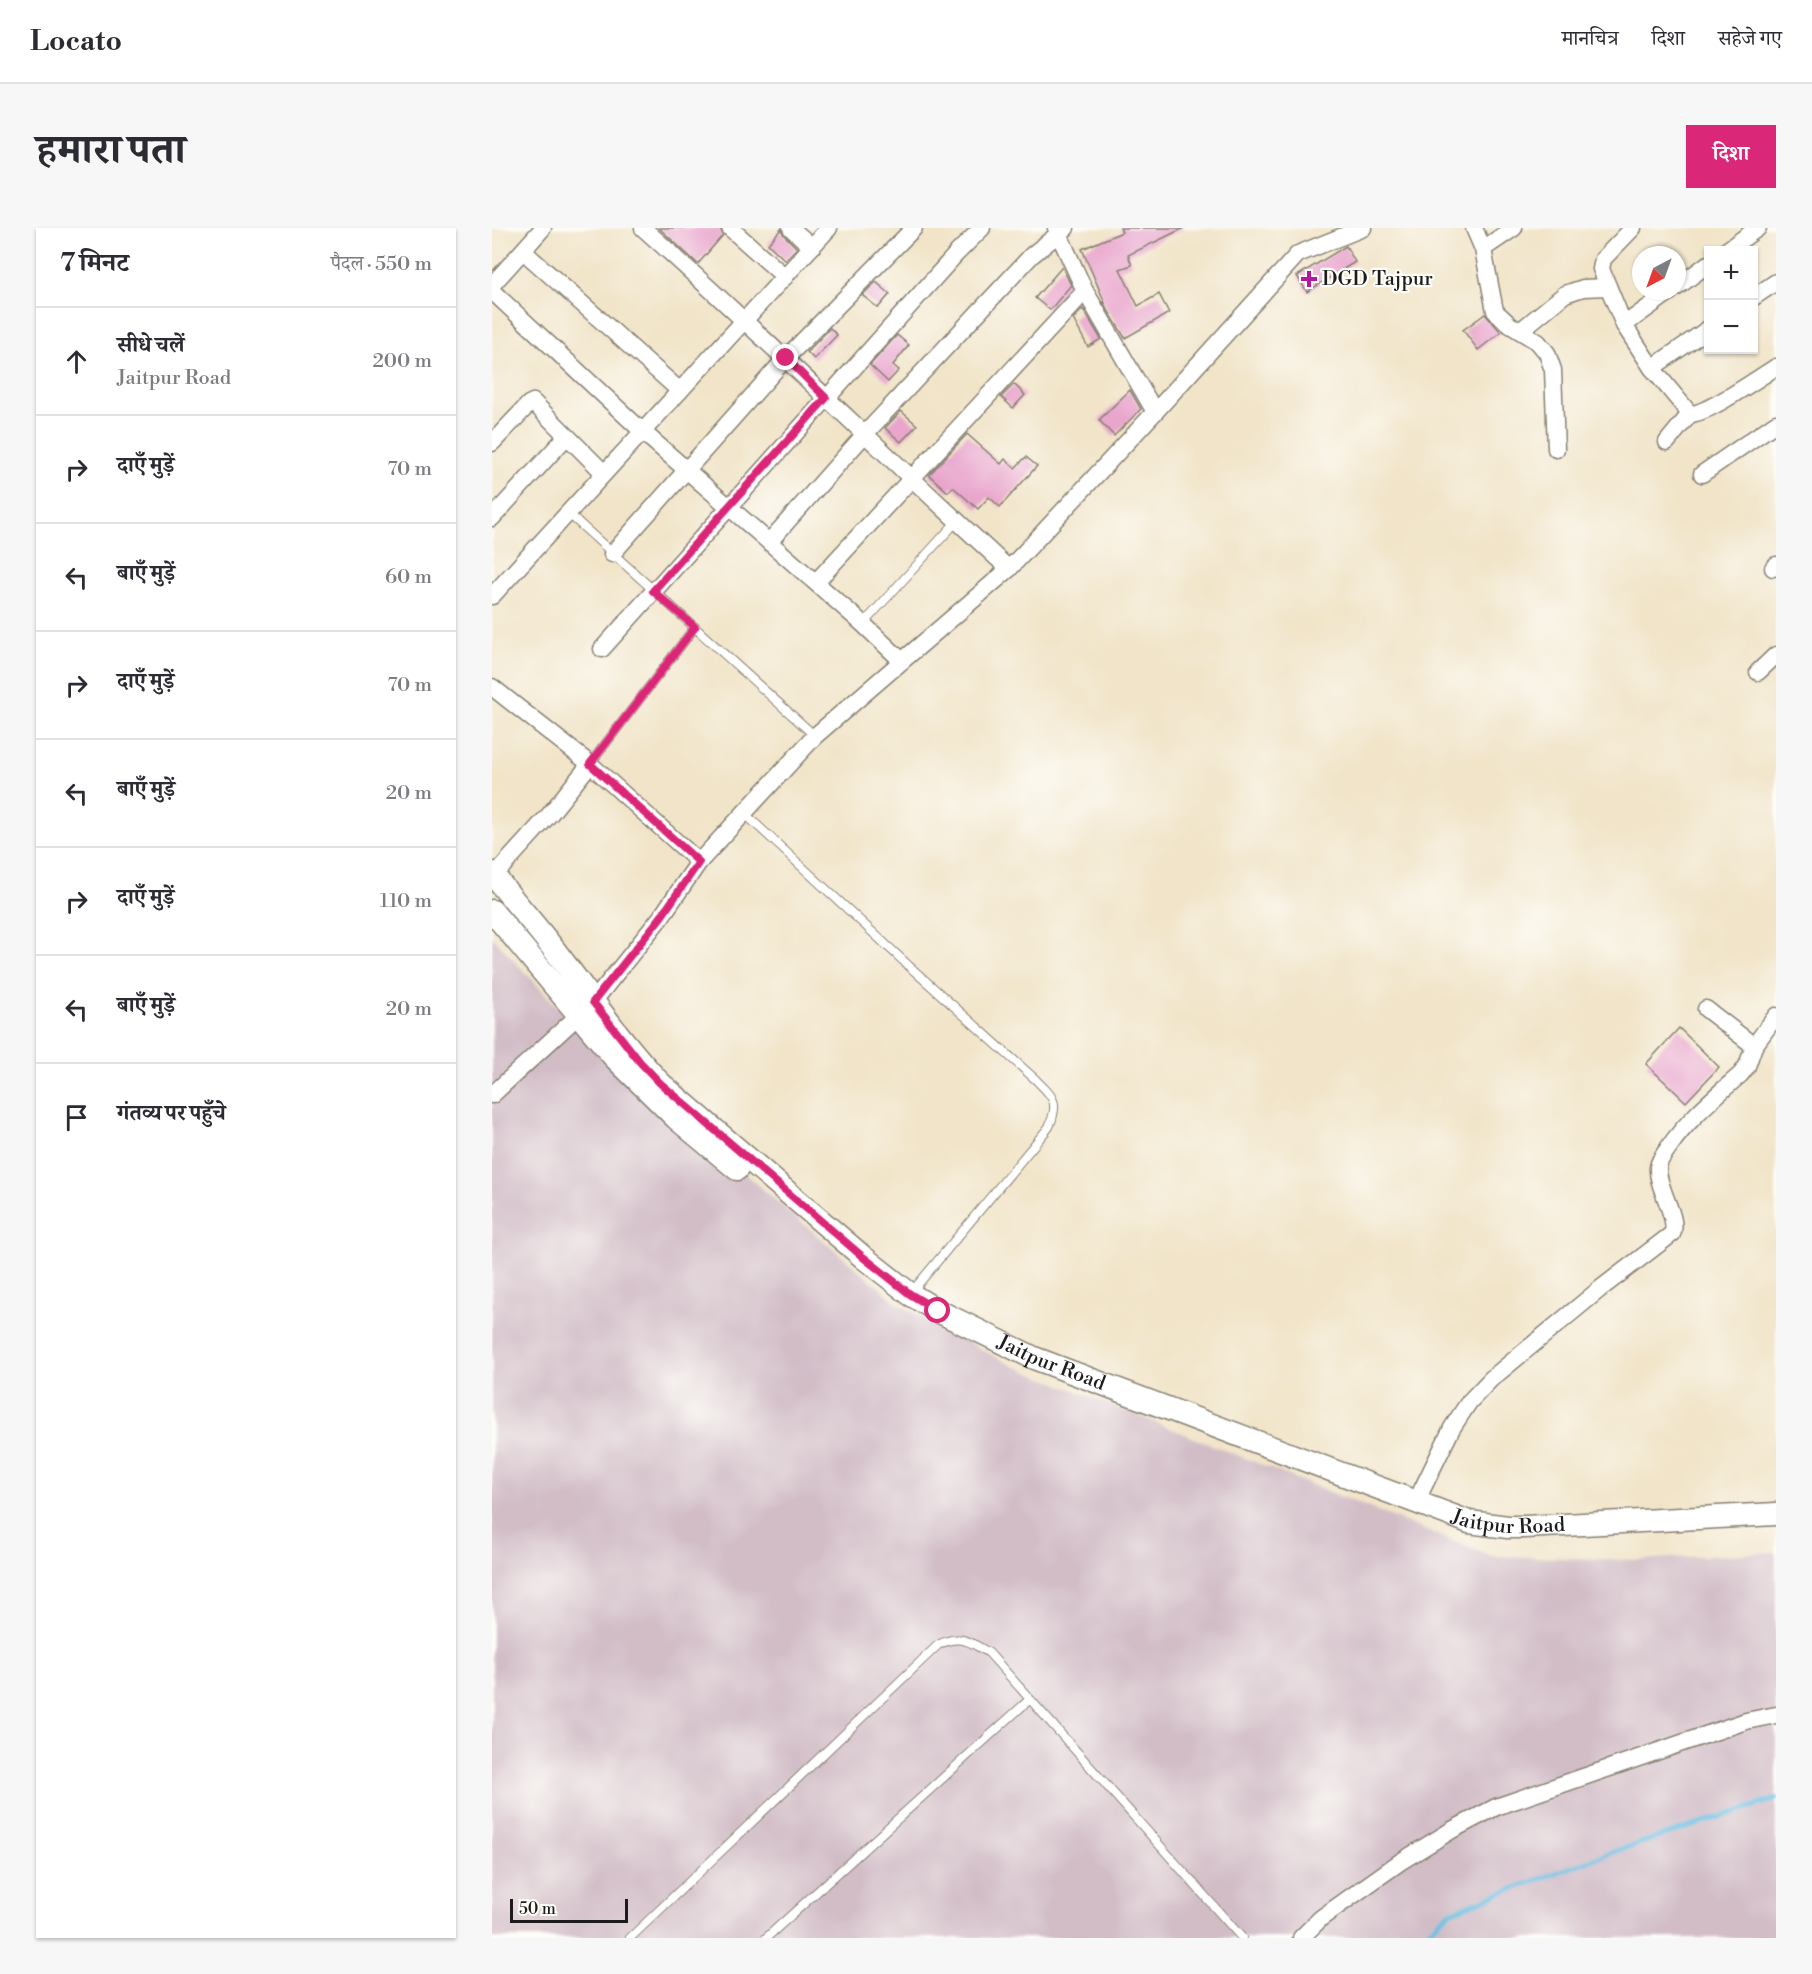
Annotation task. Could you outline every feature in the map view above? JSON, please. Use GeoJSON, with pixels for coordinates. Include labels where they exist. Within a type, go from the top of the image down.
{"type":"FeatureCollection","features":[{"type":"Feature","properties":{"kind":"street"},"geometry":{"type":"LineString","coordinates":[[492,285],[543,228]]}},
{"type":"Feature","properties":{"kind":"street"},"geometry":{"type":"LineString","coordinates":[[643,228],[786,358],[864,435],[1009,569]]}},
{"type":"Feature","properties":{"kind":"street"},"geometry":{"type":"LineString","coordinates":[[730,228],[785,277]]}},
{"type":"Feature","properties":{"kind":"street"},"geometry":{"type":"LineString","coordinates":[[790,228],[812,247]]}},
{"type":"Feature","properties":{"kind":"street"},"geometry":{"type":"LineString","coordinates":[[493,594],[829,228]]}},
{"type":"Feature","properties":{"kind":"street"},"geometry":{"type":"LineString","coordinates":[[612,554],[786,358],[914,228]]}},
{"type":"Feature","properties":{"kind":"street"},"geometry":{"type":"LineString","coordinates":[[602,649],[728,506],[982,228]]}},
{"type":"Feature","properties":{"kind":"street"},"geometry":{"type":"LineString","coordinates":[[492,1095],[586,1009],[661,917],[699,862],[815,736],[1009,569],[1298,254],[1363,228]]}},
{"type":"Feature","properties":{"kind":"street"},"geometry":{"type":"LineString","coordinates":[[1474,228],[1483,249],[1495,311],[1538,342],[1547,353],[1553,370],[1557,449]]}},
{"type":"Feature","properties":{"kind":"street"},"geometry":{"type":"LineString","coordinates":[[1483,249],[1514,228]]}},
{"type":"Feature","properties":{"kind":"street"},"geometry":{"type":"LineString","coordinates":[[1633,228],[1602,259],[1601,268],[1624,325],[1652,368],[1690,414]]}},
{"type":"Feature","properties":{"kind":"street"},"geometry":{"type":"LineString","coordinates":[[1733,246],[1758,228]]}},
{"type":"Feature","properties":{"kind":"street"},"geometry":{"type":"LineString","coordinates":[[769,542],[864,435],[1032,255],[1060,230],[1085,291],[1155,412]]}},
{"type":"Feature","properties":{"kind":"street"},"geometry":{"type":"LineString","coordinates":[[523,250],[680,391]]}},
{"type":"Feature","properties":{"kind":"street"},"geometry":{"type":"LineString","coordinates":[[1686,280],[1704,267]]}},
{"type":"Feature","properties":{"kind":"street"},"geometry":{"type":"LineString","coordinates":[[1758,294],[1776,282]]}},
{"type":"Feature","properties":{"kind":"street"},"geometry":{"type":"LineString","coordinates":[[1520,331],[1565,294],[1583,288],[1608,287]]}},
{"type":"Feature","properties":{"kind":"street"},"geometry":{"type":"LineString","coordinates":[[492,291],[642,432],[816,582],[902,661]]}},
{"type":"Feature","properties":{"kind":"street"},"geometry":{"type":"LineString","coordinates":[[816,582],[1085,291]]}},
{"type":"Feature","properties":{"kind":"street"},"geometry":{"type":"LineString","coordinates":[[1624,325],[1659,300]]}},
{"type":"Feature","properties":{"kind":"street"},"geometry":{"type":"LineString","coordinates":[[1652,368],[1704,332]]}},
{"type":"Feature","properties":{"kind":"street"},"geometry":{"type":"LineString","coordinates":[[1666,442],[1690,414],[1700,412],[1776,367]]}},
{"type":"Feature","properties":{"kind":"street"},"geometry":{"type":"LineString","coordinates":[[492,443],[533,402],[604,473]]}},
{"type":"Feature","properties":{"kind":"street"},"geometry":{"type":"LineString","coordinates":[[1702,474],[1776,423]]}},
{"type":"Feature","properties":{"kind":"street"},"geometry":{"type":"LineString","coordinates":[[492,518],[566,436]]}},
{"type":"Feature","properties":{"kind":"street"},"geometry":{"type":"LineString","coordinates":[[1758,672],[1776,655]]}},
{"type":"Feature","properties":{"kind":"street"},"geometry":{"type":"LineString","coordinates":[[492,687],[590,764],[699,862]]}},
{"type":"Feature","properties":{"kind":"street"},"geometry":{"type":"LineString","coordinates":[[493,875],[550,814],[590,764]]}},
{"type":"Feature","properties":{"kind":"street","name":"Jaitpur Road"},"geometry":{"type":"LineString","coordinates":[[493,875],[562,960],[586,1009],[614,1057],[676,1118],[896,1299],[923,1316],[1015,1361],[1479,1535],[1506,1536],[1776,1526]]}},
{"type":"Feature","properties":{"kind":"street","name":"Jaitpur Road"},"geometry":{"type":"LineString","coordinates":[[492,911],[660,1083],[863,1257],[910,1294],[938,1311],[1034,1358],[1468,1522],[1508,1527],[1776,1514]]}},
{"type":"Feature","properties":{"kind":"street"},"geometry":{"type":"LineString","coordinates":[[1706,1009],[1754,1046]]}},
{"type":"Feature","properties":{"kind":"street"},"geometry":{"type":"LineString","coordinates":[[1416,1502],[1452,1428],[1469,1402],[1491,1379],[1600,1289],[1672,1234],[1675,1225],[1658,1167],[1662,1158],[1693,1116],[1741,1074],[1747,1066],[1754,1046],[1776,1016]]}},
{"type":"Feature","properties":{"kind":"street"},"geometry":{"type":"LineString","coordinates":[[1301,1938],[1320,1918],[1400,1862],[1452,1830],[1496,1808],[1746,1721],[1776,1715]]}},
{"type":"Feature","properties":{"kind":"lane"},"geometry":{"type":"LineString","coordinates":[[568,513],[815,736]]}},
{"type":"Feature","properties":{"kind":"lane"},"geometry":{"type":"LineString","coordinates":[[863,624],[957,521]]}},
{"type":"Feature","properties":{"kind":"lane"},"geometry":{"type":"LineString","coordinates":[[590,764],[695,627]]}},
{"type":"Feature","properties":{"kind":"lane"},"geometry":{"type":"LineString","coordinates":[[744,813],[1035,1079],[1050,1094],[1055,1103],[1054,1114],[1049,1126],[910,1294]]}},
{"type":"Feature","properties":{"kind":"lane"},"geometry":{"type":"LineString","coordinates":[[630,1938],[938,1645],[958,1638],[989,1653],[1242,1938]]}},
{"type":"Feature","properties":{"kind":"lane"},"geometry":{"type":"LineString","coordinates":[[766,1938],[1029,1700]]}},
{"type":"Feature","properties":{"kind":"shaded area"},"geometry":{"type":"Polygon","coordinates":[[[492,937],[599,1051],[900,1305],[1011,1365],[1490,1556],[1635,1560],[1776,1552],[1776,1938],[492,1938],[492,937]]]}},
{"type":"Feature","properties":{"kind":"building"},"geometry":{"type":"Polygon","coordinates":[[[659,228],[720,228],[723,235],[698,264],[659,228]]]}},
{"type":"Feature","properties":{"kind":"building"},"geometry":{"type":"Polygon","coordinates":[[[1120,228],[1184,228],[1128,255],[1132,265],[1120,269],[1138,306],[1159,294],[1169,313],[1125,338],[1103,302],[1105,303],[1082,249],[1122,232],[1120,228]]]}},
{"type":"Feature","properties":{"kind":"building"},"geometry":{"type":"Polygon","coordinates":[[[781,229],[797,248],[785,260],[768,244],[781,229]]]}},
{"type":"Feature","properties":{"kind":"building"},"geometry":{"type":"Polygon","coordinates":[[[1346,246],[1355,262],[1307,292],[1297,276],[1346,246]]]}},
{"type":"Feature","properties":{"kind":"building"},"geometry":{"type":"Polygon","coordinates":[[[1062,267],[1071,285],[1050,310],[1035,298],[1062,267]]]}},
{"type":"Feature","properties":{"kind":"building"},"geometry":{"type":"Polygon","coordinates":[[[876,282],[890,294],[878,308],[862,295],[876,282]]]}},
{"type":"Feature","properties":{"kind":"building"},"geometry":{"type":"Polygon","coordinates":[[[1083,309],[1101,339],[1088,347],[1073,319],[1083,309]]]}},
{"type":"Feature","properties":{"kind":"building"},"geometry":{"type":"Polygon","coordinates":[[[1485,314],[1501,332],[1478,350],[1463,330],[1485,314]]]}},
{"type":"Feature","properties":{"kind":"building"},"geometry":{"type":"Polygon","coordinates":[[[830,328],[837,335],[814,359],[807,352],[830,328]]]}},
{"type":"Feature","properties":{"kind":"building"},"geometry":{"type":"Polygon","coordinates":[[[897,335],[909,345],[893,365],[899,370],[888,382],[870,365],[897,335]]]}},
{"type":"Feature","properties":{"kind":"building"},"geometry":{"type":"Polygon","coordinates":[[[1014,384],[1025,395],[1013,408],[1001,397],[1014,384]]]}},
{"type":"Feature","properties":{"kind":"building"},"geometry":{"type":"Polygon","coordinates":[[[1130,390],[1141,409],[1114,436],[1099,420],[1130,390]]]}},
{"type":"Feature","properties":{"kind":"building"},"geometry":{"type":"Polygon","coordinates":[[[901,411],[917,425],[901,442],[885,428],[901,411]]]}},
{"type":"Feature","properties":{"kind":"building"},"geometry":{"type":"Polygon","coordinates":[[[967,434],[1001,464],[1005,459],[1015,468],[1026,457],[1037,466],[1000,507],[989,497],[978,509],[953,487],[948,492],[929,475],[967,434]]]}},
{"type":"Feature","properties":{"kind":"building"},"geometry":{"type":"Polygon","coordinates":[[[1679,1028],[1719,1067],[1686,1102],[1646,1064],[1679,1028]]]}},
{"type":"Feature","properties":{"kind":"waterway"},"geometry":{"type":"LineString","coordinates":[[1419,1938],[1450,1912],[1610,1853],[1776,1799]]}},
{"type":"Feature","properties":{"kind":"place","name":"DGD Tajpur"},"geometry":{"type":"Point","coordinates":[1309,279]}},
{"type":"Feature","properties":{"kind":"route"},"geometry":{"type":"LineString","coordinates":[[786,358],[826,398],[653,591],[695,627],[590,764],[699,862],[661,917],[593,1002],[640,1062],[660,1083],[863,1257],[910,1294],[938,1311]]}}]}
